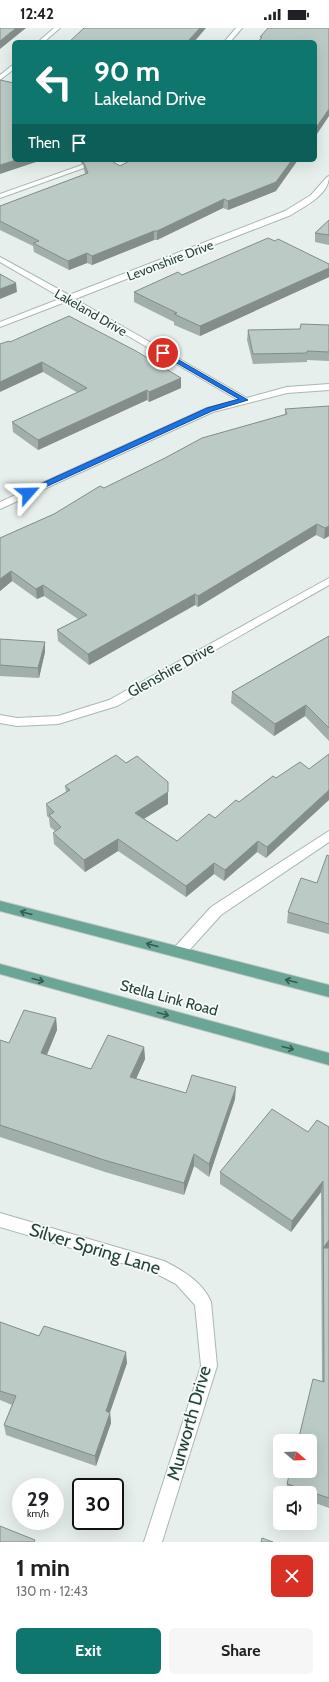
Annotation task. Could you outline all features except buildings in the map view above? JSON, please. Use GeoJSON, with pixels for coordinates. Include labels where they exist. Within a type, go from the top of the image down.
{"type":"FeatureCollection","features":[{"type":"Feature","properties":{"kind":"main road"},"geometry":{"type":"LineString","coordinates":[[0,906],[329,991]]}},
{"type":"Feature","properties":{"kind":"main road","name":"Stella Link Road"},"geometry":{"type":"LineString","coordinates":[[0,969],[329,1059]]}},
{"type":"Feature","properties":{"kind":"street"},"geometry":{"type":"LineString","coordinates":[[43,40],[57,28]]}},
{"type":"Feature","properties":{"kind":"street"},"geometry":{"type":"LineString","coordinates":[[229,40],[239,28]]}},
{"type":"Feature","properties":{"kind":"street"},"geometry":{"type":"LineString","coordinates":[[0,78],[12,68]]}},
{"type":"Feature","properties":{"kind":"street"},"geometry":{"type":"LineString","coordinates":[[0,196],[97,162]]}},
{"type":"Feature","properties":{"kind":"street","name":"Levonshire Drive"},"geometry":{"type":"LineString","coordinates":[[0,325],[288,213],[314,197],[329,178]]}},
{"type":"Feature","properties":{"kind":"street","name":"Lakeland Drive"},"geometry":{"type":"LineString","coordinates":[[0,259],[244,400]]}},
{"type":"Feature","properties":{"kind":"street"},"geometry":{"type":"LineString","coordinates":[[0,506],[210,410],[287,390],[329,387]]}},
{"type":"Feature","properties":{"kind":"street","name":"Glenshire Drive"},"geometry":{"type":"LineString","coordinates":[[0,719],[17,722],[58,720],[113,703],[329,581]]}},
{"type":"Feature","properties":{"kind":"street"},"geometry":{"type":"LineString","coordinates":[[179,952],[216,911],[329,836]]}},
{"type":"Feature","properties":{"kind":"street","name":"Silver Spring Lane"},"geometry":{"type":"LineString","coordinates":[[0,1220],[158,1266],[182,1279],[203,1302]]}},
{"type":"Feature","properties":{"kind":"street","name":"Murworth Drive"},"geometry":{"type":"LineString","coordinates":[[153,1542],[209,1366],[203,1302]]}},
{"type":"Feature","properties":{"kind":"route"},"geometry":{"type":"LineString","coordinates":[[28,493],[210,410],[244,400],[163,353]]}}]}
